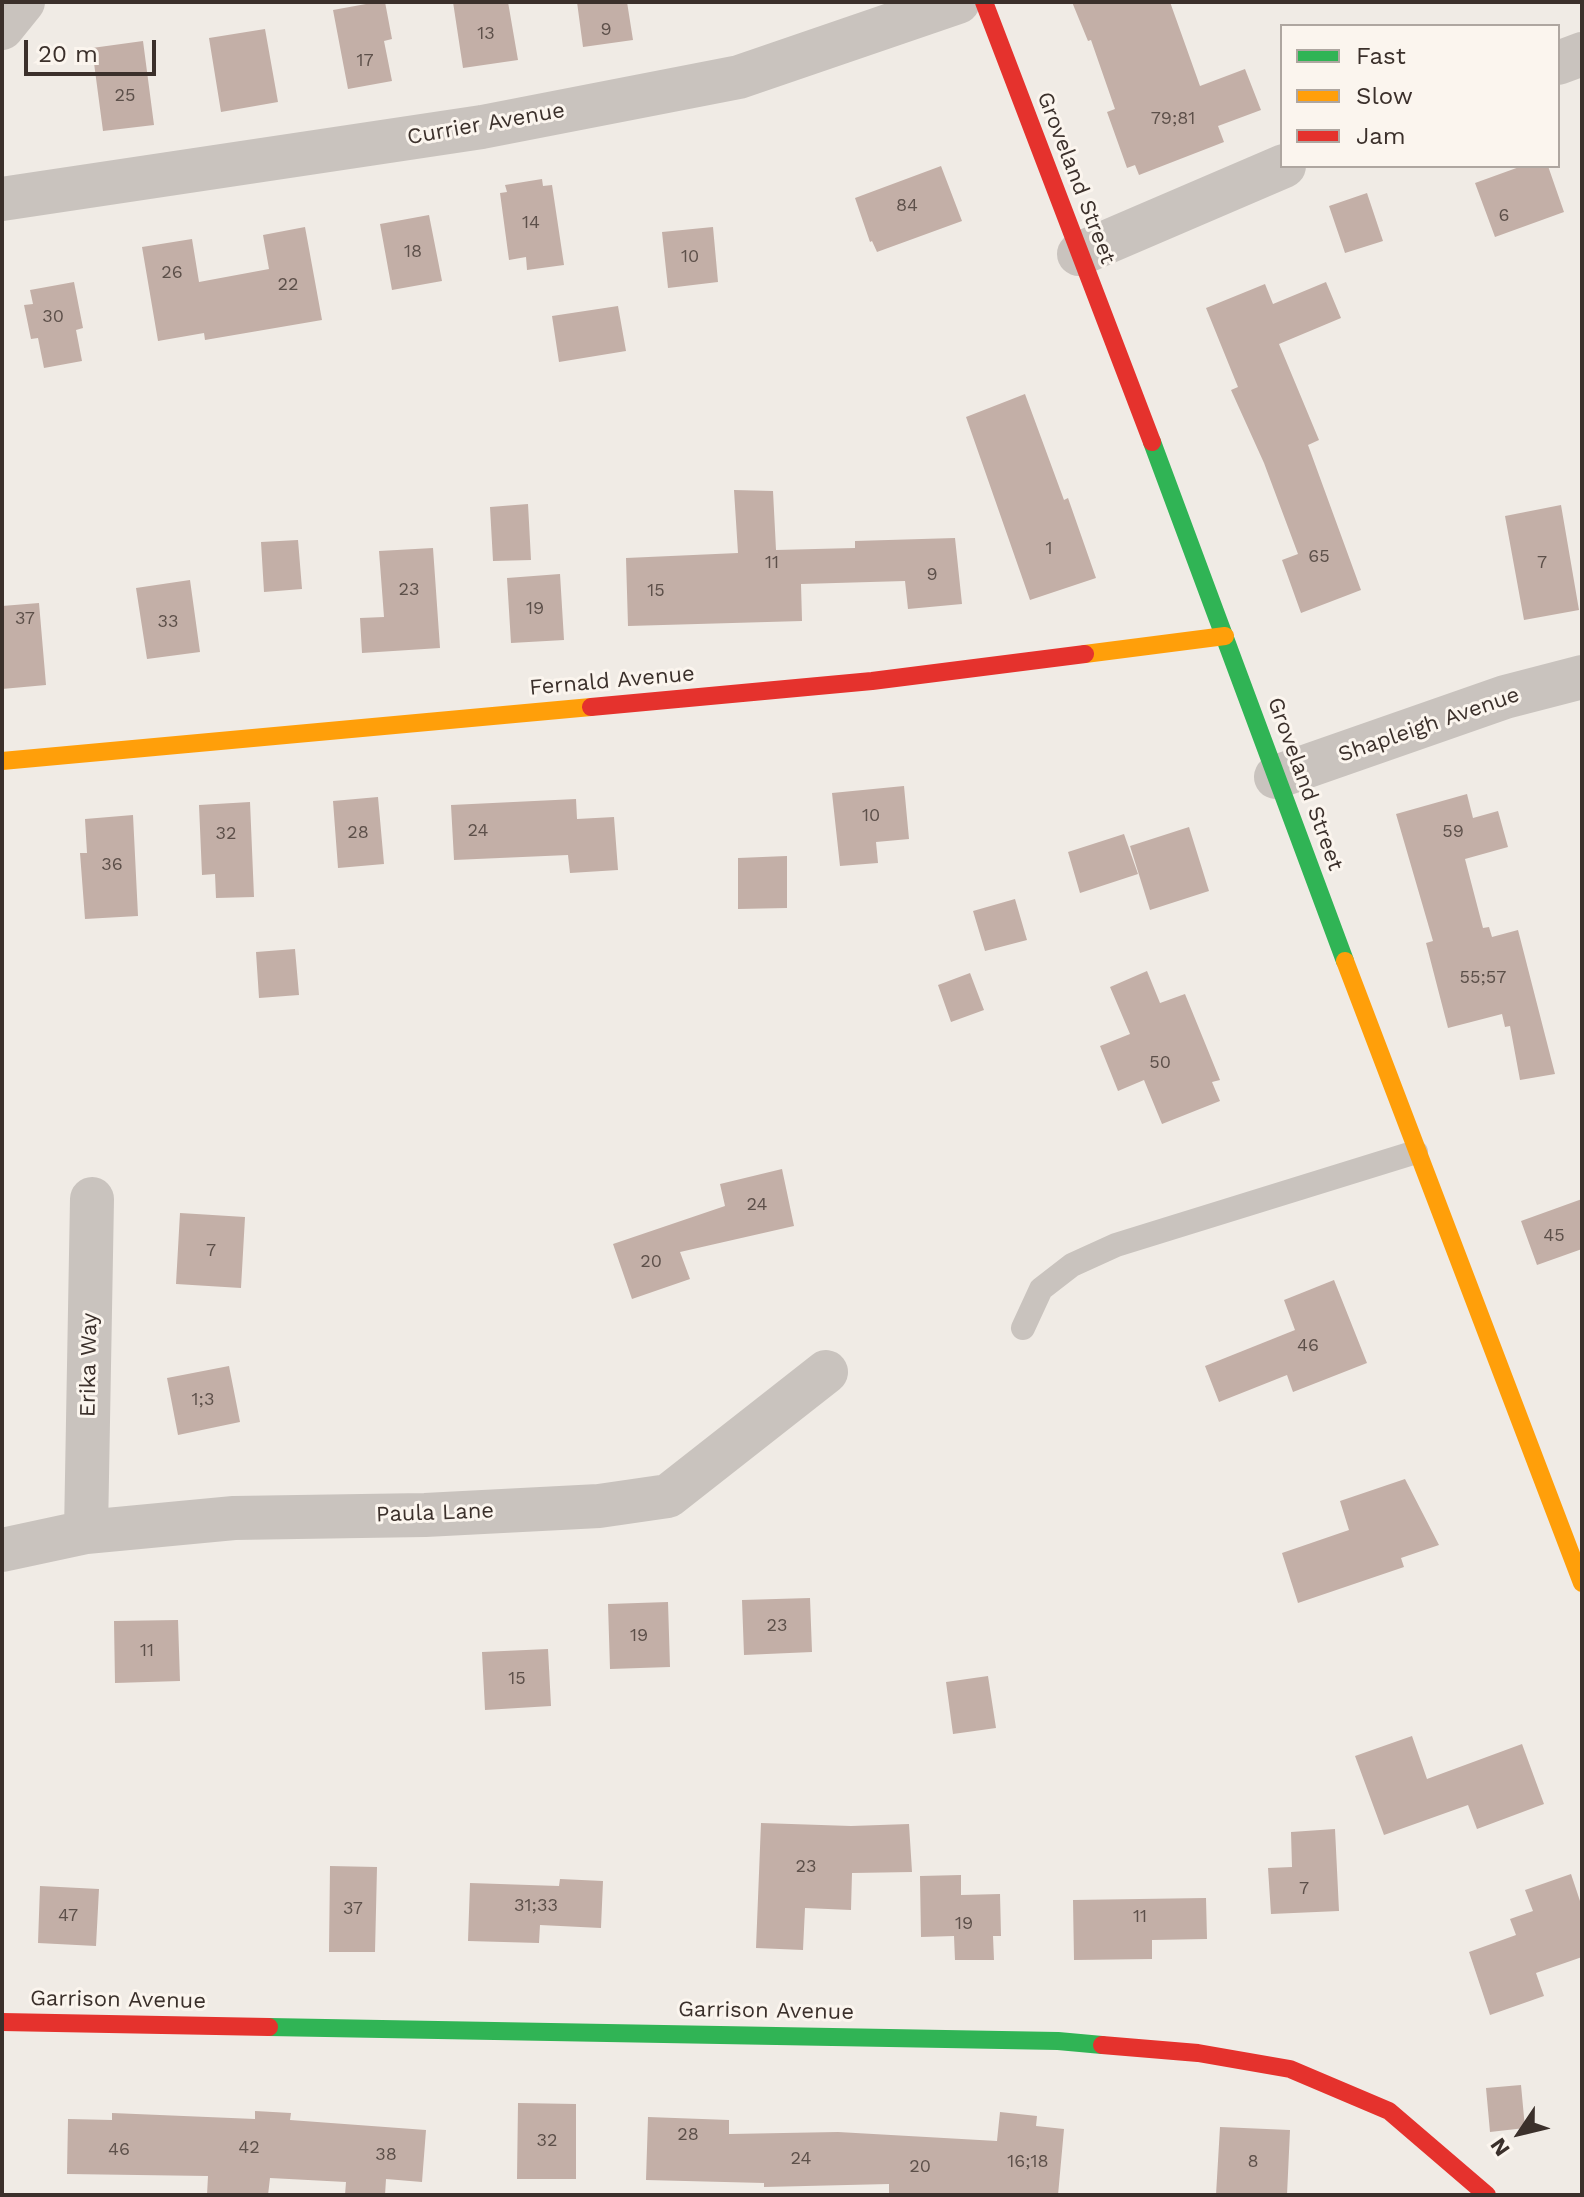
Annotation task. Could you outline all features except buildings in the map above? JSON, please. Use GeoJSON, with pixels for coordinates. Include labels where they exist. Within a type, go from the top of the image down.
{"type":"FeatureCollection","features":[{"type":"Feature","properties":{"kind":"street"},"geometry":{"type":"LineString","coordinates":[[2,28],[23,2]]}},
{"type":"Feature","properties":{"kind":"street","name":"Currier Avenue"},"geometry":{"type":"LineString","coordinates":[[2,199],[482,127],[739,77],[958,2]]}},
{"type":"Feature","properties":{"kind":"street","name":"Groveland Street"},"geometry":{"type":"LineString","coordinates":[[984,2],[1225,636],[1416,1152],[1582,1583]]}},
{"type":"Feature","properties":{"kind":"street"},"geometry":{"type":"LineString","coordinates":[[1560,62],[1582,54]]}},
{"type":"Feature","properties":{"kind":"street"},"geometry":{"type":"LineString","coordinates":[[1079,254],[1280,168]]}},
{"type":"Feature","properties":{"kind":"street","name":"Fernald Avenue"},"geometry":{"type":"LineString","coordinates":[[2,761],[872,681],[1225,636]]}},
{"type":"Feature","properties":{"kind":"street","name":"Shapleigh Avenue"},"geometry":{"type":"LineString","coordinates":[[1276,777],[1505,697],[1582,677]]}},
{"type":"Feature","properties":{"kind":"street","name":"Erika Way"},"geometry":{"type":"LineString","coordinates":[[86,1532],[92,1199]]}},
{"type":"Feature","properties":{"kind":"street","name":"Paula Lane"},"geometry":{"type":"LineString","coordinates":[[2,1550],[86,1532],[234,1518],[425,1515],[599,1506],[668,1496],[826,1372]]}},
{"type":"Feature","properties":{"kind":"street","name":"Garrison Avenue"},"geometry":{"type":"LineString","coordinates":[[2,2022],[1058,2041],[1198,2053],[1290,2069],[1389,2111],[1487,2195]]}},
{"type":"Feature","properties":{"kind":"lane"},"geometry":{"type":"LineString","coordinates":[[1023,1328],[1041,1289],[1072,1265],[1116,1245],[1416,1152]]}},
{"type":"Feature","properties":{"kind":"traffic: fast"},"geometry":{"type":"LineString","coordinates":[[1152,442],[1345,961]]}},
{"type":"Feature","properties":{"kind":"traffic: fast"},"geometry":{"type":"LineString","coordinates":[[269,2027],[1058,2041],[1102,2045]]}},
{"type":"Feature","properties":{"kind":"traffic: slow"},"geometry":{"type":"LineString","coordinates":[[1085,654],[1225,636]]}},
{"type":"Feature","properties":{"kind":"traffic: slow"},"geometry":{"type":"LineString","coordinates":[[2,761],[591,707]]}},
{"type":"Feature","properties":{"kind":"traffic: slow"},"geometry":{"type":"LineString","coordinates":[[1345,961],[1582,1583]]}},
{"type":"Feature","properties":{"kind":"traffic: jam"},"geometry":{"type":"LineString","coordinates":[[984,2],[1152,442]]}},
{"type":"Feature","properties":{"kind":"traffic: jam"},"geometry":{"type":"LineString","coordinates":[[591,707],[872,681],[1085,654]]}},
{"type":"Feature","properties":{"kind":"traffic: jam"},"geometry":{"type":"LineString","coordinates":[[2,2022],[269,2027]]}},
{"type":"Feature","properties":{"kind":"traffic: jam"},"geometry":{"type":"LineString","coordinates":[[1102,2045],[1198,2053],[1290,2069],[1389,2111],[1487,2195]]}}]}
